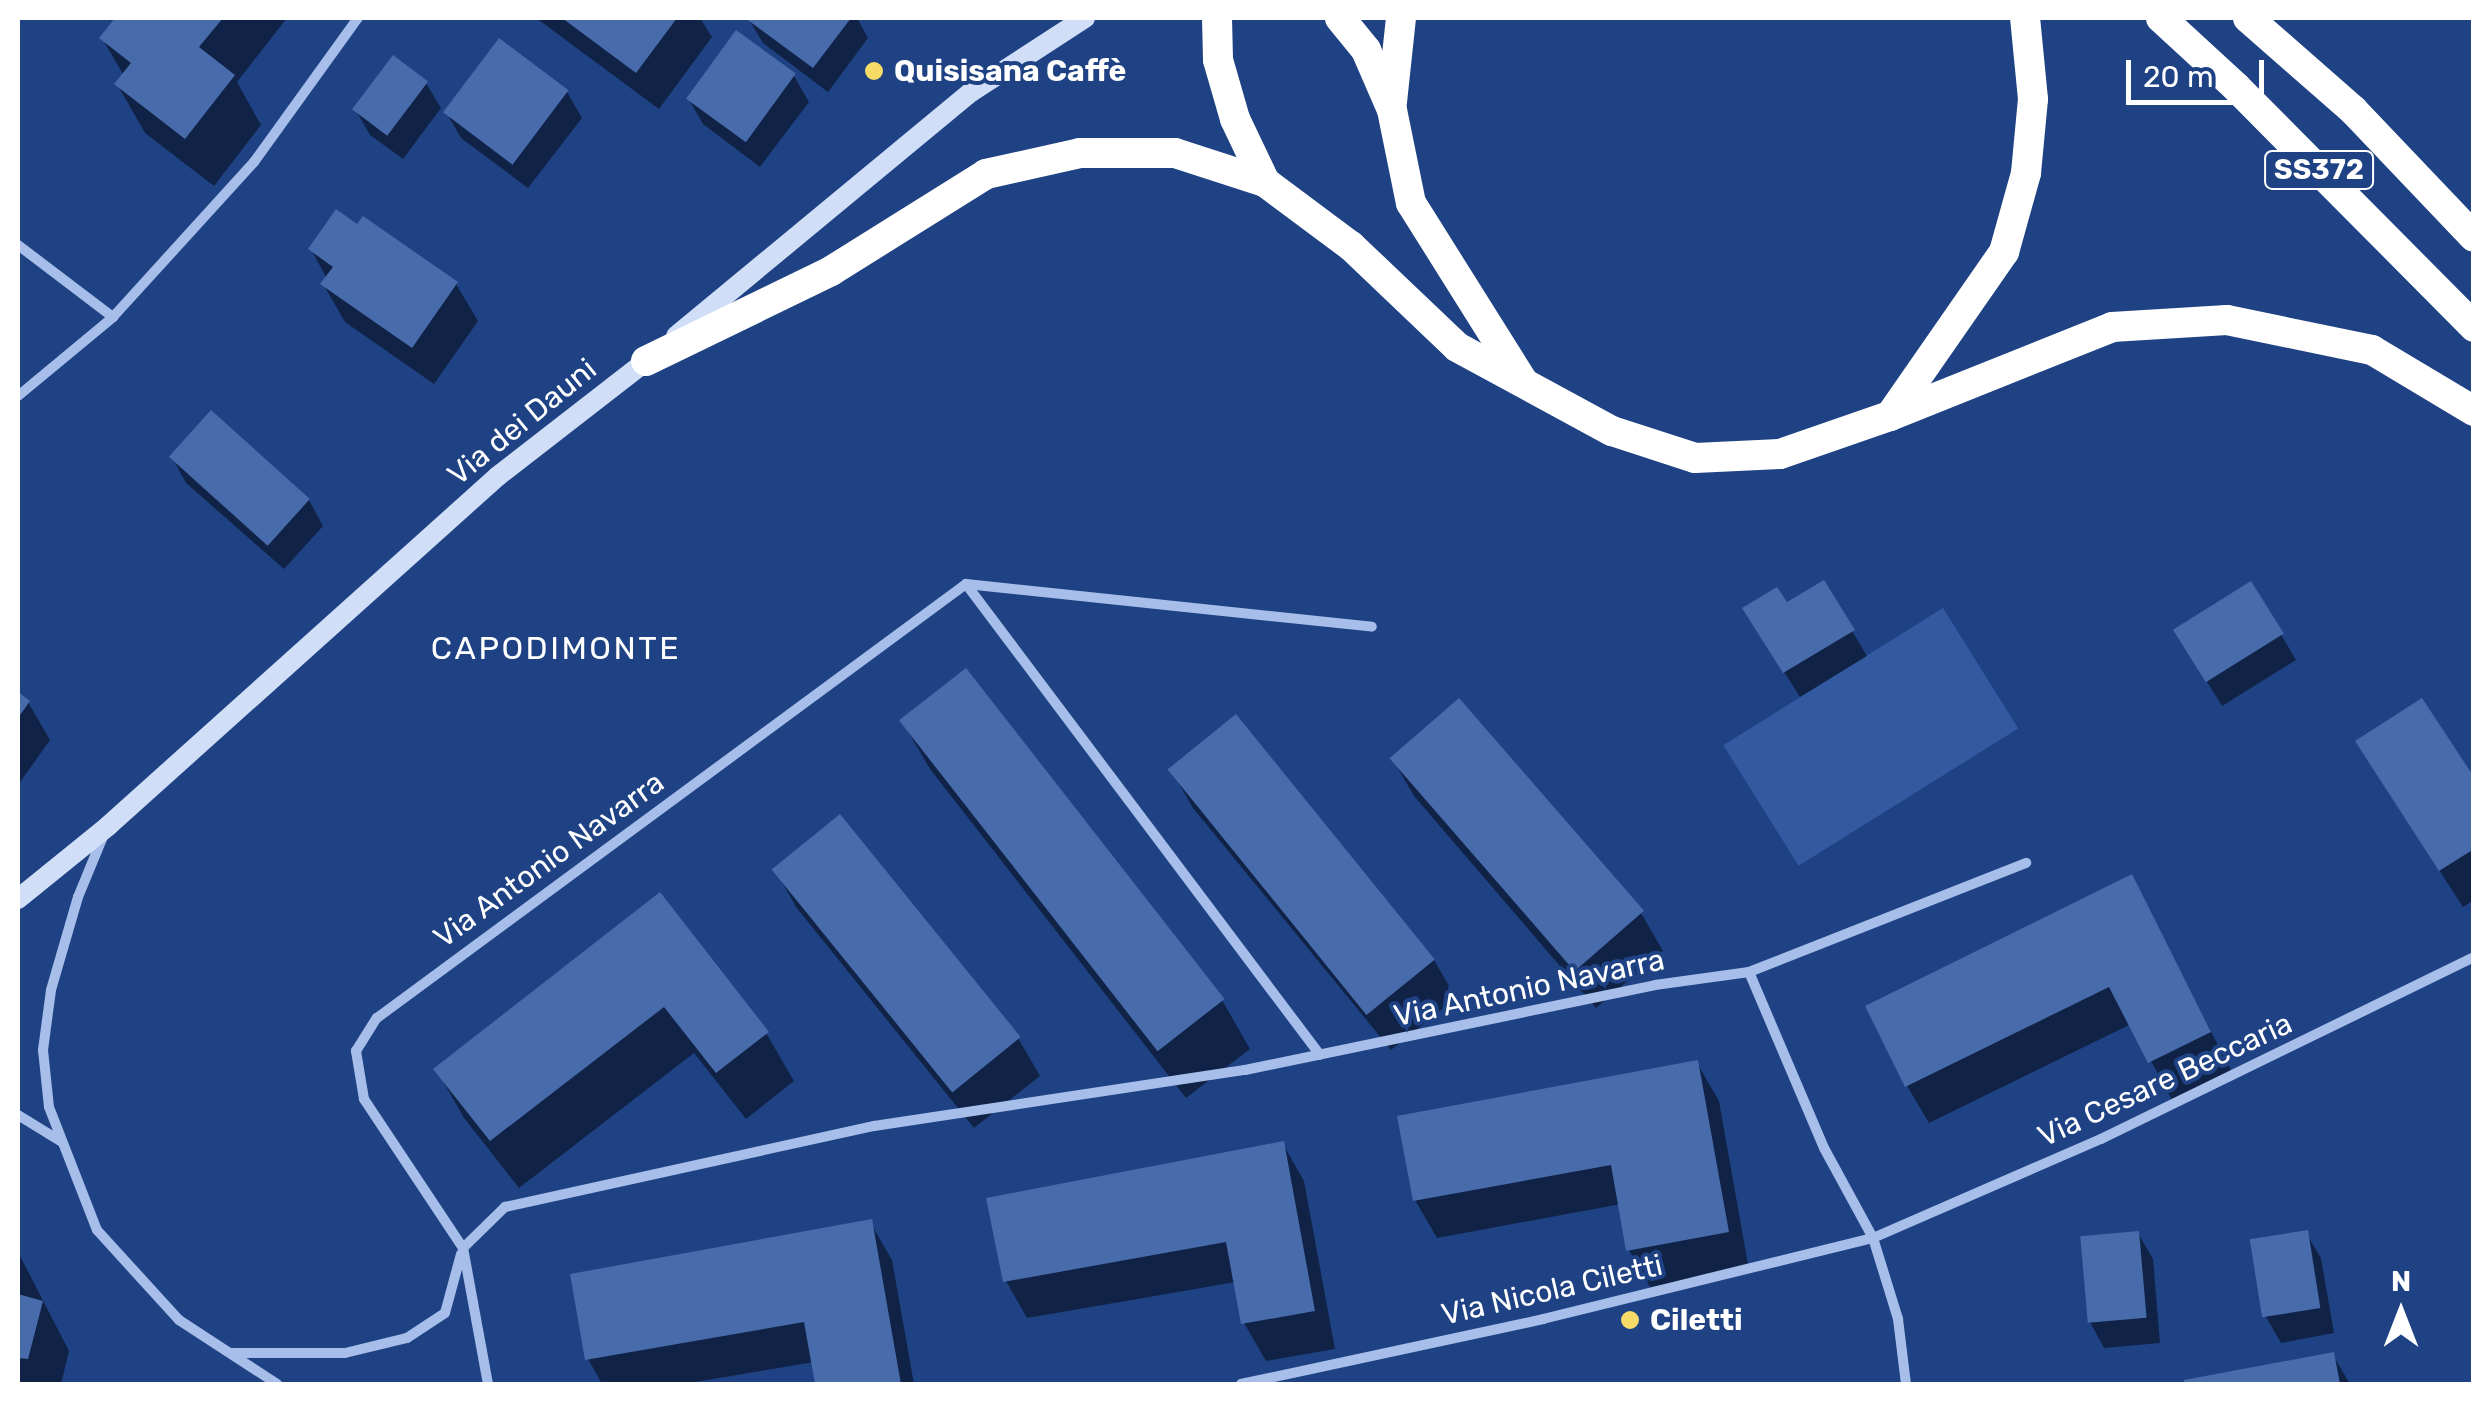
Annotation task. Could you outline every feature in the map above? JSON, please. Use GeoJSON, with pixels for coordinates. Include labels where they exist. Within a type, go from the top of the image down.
{"type":"FeatureCollection","features":[{"type":"Feature","properties":{"kind":"highway"},"geometry":{"type":"LineString","coordinates":[[1217,18],[1218,60],[1231,104],[1265,182]]}},
{"type":"Feature","properties":{"kind":"highway"},"geometry":{"type":"LineString","coordinates":[[1340,18],[1366,50],[1392,110],[1411,203],[1522,380]]}},
{"type":"Feature","properties":{"kind":"highway"},"geometry":{"type":"LineString","coordinates":[[1392,110],[1401,18]]}},
{"type":"Feature","properties":{"kind":"highway"},"geometry":{"type":"LineString","coordinates":[[1890,416],[2004,252],[2026,173],[2033,99],[2025,18]]}},
{"type":"Feature","properties":{"kind":"highway","name":"SS372"},"geometry":{"type":"LineString","coordinates":[[2161,18],[2236,86],[2474,327]]}},
{"type":"Feature","properties":{"kind":"highway","name":"SS372"},"geometry":{"type":"LineString","coordinates":[[2248,18],[2353,110],[2474,237]]}},
{"type":"Feature","properties":{"kind":"highway"},"geometry":{"type":"LineString","coordinates":[[646,362],[831,270],[986,174],[1080,153],[1175,153],[1265,182],[1351,246],[1457,347],[1612,431],[1696,458],[1780,454],[1890,416],[2112,327],[2227,320],[2372,350],[2474,411]]}},
{"type":"Feature","properties":{"kind":"main road","name":"Via dei Dauni"},"geometry":{"type":"LineString","coordinates":[[18,899],[108,826],[498,476],[646,362],[971,92],[1085,18]]}},
{"type":"Feature","properties":{"kind":"street"},"geometry":{"type":"LineString","coordinates":[[18,396],[113,317],[254,162],[358,18]]}},
{"type":"Feature","properties":{"kind":"street"},"geometry":{"type":"LineString","coordinates":[[18,244],[113,317]]}},
{"type":"Feature","properties":{"kind":"street"},"geometry":{"type":"LineString","coordinates":[[966,584],[1372,627]]}},
{"type":"Feature","properties":{"kind":"street"},"geometry":{"type":"LineString","coordinates":[[966,584],[1320,1055]]}},
{"type":"Feature","properties":{"kind":"street","name":"Via Antonio Navarra"},"geometry":{"type":"LineString","coordinates":[[488,1384],[463,1248],[364,1099],[356,1050],[377,1018],[966,584]]}},
{"type":"Feature","properties":{"kind":"street"},"geometry":{"type":"LineString","coordinates":[[108,826],[78,897],[50,990],[42,1050],[50,1108],[97,1230],[179,1320],[277,1384]]}},
{"type":"Feature","properties":{"kind":"street","name":"Via Antonio Navarra"},"geometry":{"type":"LineString","coordinates":[[463,1248],[505,1206],[874,1126],[1320,1055],[1655,986],[1749,972],[2026,863]]}},
{"type":"Feature","properties":{"kind":"street","name":"Via Cesare Beccaria"},"geometry":{"type":"LineString","coordinates":[[1873,1238],[2101,1139],[2474,956]]}},
{"type":"Feature","properties":{"kind":"street"},"geometry":{"type":"LineString","coordinates":[[1749,972],[1824,1148],[1873,1238],[1898,1320],[1906,1384]]}},
{"type":"Feature","properties":{"kind":"street"},"geometry":{"type":"LineString","coordinates":[[18,1115],[62,1142]]}},
{"type":"Feature","properties":{"kind":"street","name":"Via Nicola Ciletti"},"geometry":{"type":"LineString","coordinates":[[1240,1384],[1543,1320],[1873,1238]]}},
{"type":"Feature","properties":{"kind":"street"},"geometry":{"type":"LineString","coordinates":[[229,1353],[346,1353],[407,1338],[445,1314],[463,1248]]}},
{"type":"Feature","properties":{"kind":"shaded area"},"geometry":{"type":"Polygon","coordinates":[[[1943,608],[2018,728],[1799,866],[1723,745],[1943,608]]]}},
{"type":"Feature","properties":{"kind":"building"},"geometry":{"type":"Polygon","coordinates":[[[115,18],[223,18],[199,47],[235,75],[185,139],[114,84],[131,63],[99,38],[115,18]]]}},
{"type":"Feature","properties":{"kind":"building"},"geometry":{"type":"Polygon","coordinates":[[[562,18],[677,18],[636,73],[562,18]]]}},
{"type":"Feature","properties":{"kind":"building"},"geometry":{"type":"Polygon","coordinates":[[[745,18],[851,18],[813,68],[745,18]]]}},
{"type":"Feature","properties":{"kind":"building"},"geometry":{"type":"Polygon","coordinates":[[[736,30],[796,73],[746,142],[686,99],[736,30]]]}},
{"type":"Feature","properties":{"kind":"building"},"geometry":{"type":"Polygon","coordinates":[[[499,38],[568,90],[513,165],[443,112],[499,38]]]}},
{"type":"Feature","properties":{"kind":"building"},"geometry":{"type":"Polygon","coordinates":[[[393,55],[428,81],[387,136],[352,109],[393,55]]]}},
{"type":"Feature","properties":{"kind":"building"},"geometry":{"type":"Polygon","coordinates":[[[336,209],[357,224],[363,216],[458,282],[412,348],[320,284],[333,267],[308,249],[336,209]]]}},
{"type":"Feature","properties":{"kind":"building"},"geometry":{"type":"Polygon","coordinates":[[[211,410],[310,499],[268,546],[169,457],[211,410]]]}},
{"type":"Feature","properties":{"kind":"building"},"geometry":{"type":"Polygon","coordinates":[[[1824,580],[1855,630],[1783,673],[1742,608],[1777,587],[1787,602],[1824,580]]]}},
{"type":"Feature","properties":{"kind":"building"},"geometry":{"type":"Polygon","coordinates":[[[2251,581],[2284,634],[2206,682],[2173,630],[2251,581]]]}},
{"type":"Feature","properties":{"kind":"building"},"geometry":{"type":"Polygon","coordinates":[[[966,668],[1225,999],[1158,1051],[899,720],[966,668]]]}},
{"type":"Feature","properties":{"kind":"building"},"geometry":{"type":"Polygon","coordinates":[[[18,692],[30,701],[18,718],[18,692]]]}},
{"type":"Feature","properties":{"kind":"building"},"geometry":{"type":"Polygon","coordinates":[[[1459,698],[1644,911],[1575,971],[1390,758],[1459,698]]]}},
{"type":"Feature","properties":{"kind":"building"},"geometry":{"type":"Polygon","coordinates":[[[2422,698],[2474,777],[2474,849],[2439,871],[2355,741],[2422,698]]]}},
{"type":"Feature","properties":{"kind":"building"},"geometry":{"type":"Polygon","coordinates":[[[1236,714],[1435,960],[1366,1015],[1168,769],[1236,714]]]}},
{"type":"Feature","properties":{"kind":"building"},"geometry":{"type":"Polygon","coordinates":[[[840,814],[1021,1037],[952,1092],[772,869],[840,814]]]}},
{"type":"Feature","properties":{"kind":"building"},"geometry":{"type":"Polygon","coordinates":[[[2132,874],[2211,1032],[2148,1063],[2109,987],[1905,1087],[1865,1006],[2132,874]]]}},
{"type":"Feature","properties":{"kind":"building"},"geometry":{"type":"Polygon","coordinates":[[[660,892],[769,1032],[716,1073],[664,1007],[490,1141],[433,1069],[660,892]]]}},
{"type":"Feature","properties":{"kind":"building"},"geometry":{"type":"Polygon","coordinates":[[[1698,1060],[1729,1232],[1626,1251],[1611,1165],[1413,1201],[1397,1116],[1698,1060]]]}},
{"type":"Feature","properties":{"kind":"building"},"geometry":{"type":"Polygon","coordinates":[[[1284,1141],[1315,1311],[1241,1324],[1226,1242],[1003,1282],[986,1198],[1284,1141]]]}},
{"type":"Feature","properties":{"kind":"building"},"geometry":{"type":"Polygon","coordinates":[[[872,1219],[901,1384],[815,1384],[804,1322],[585,1360],[570,1274],[872,1219]]]}},
{"type":"Feature","properties":{"kind":"building"},"geometry":{"type":"Polygon","coordinates":[[[2308,1230],[2320,1308],[2262,1317],[2250,1239],[2308,1230]]]}},
{"type":"Feature","properties":{"kind":"building"},"geometry":{"type":"Polygon","coordinates":[[[2139,1231],[2147,1318],[2088,1323],[2080,1236],[2139,1231]]]}},
{"type":"Feature","properties":{"kind":"building"},"geometry":{"type":"Polygon","coordinates":[[[18,1294],[43,1301],[28,1359],[18,1358],[18,1294]]]}},
{"type":"Feature","properties":{"kind":"building"},"geometry":{"type":"Polygon","coordinates":[[[2334,1352],[2340,1384],[2185,1384],[2184,1380],[2334,1352]]]}},
{"type":"Feature","properties":{"kind":"place","name":"Quisisana Caffè"},"geometry":{"type":"Point","coordinates":[874,71]}},
{"type":"Feature","properties":{"kind":"place","name":"Ciletti"},"geometry":{"type":"Point","coordinates":[1630,1320]}},
{"type":"Feature","properties":{"kind":"district","name":"CAPODIMONTE"},"geometry":{"type":"Point","coordinates":[556,648]}}]}
